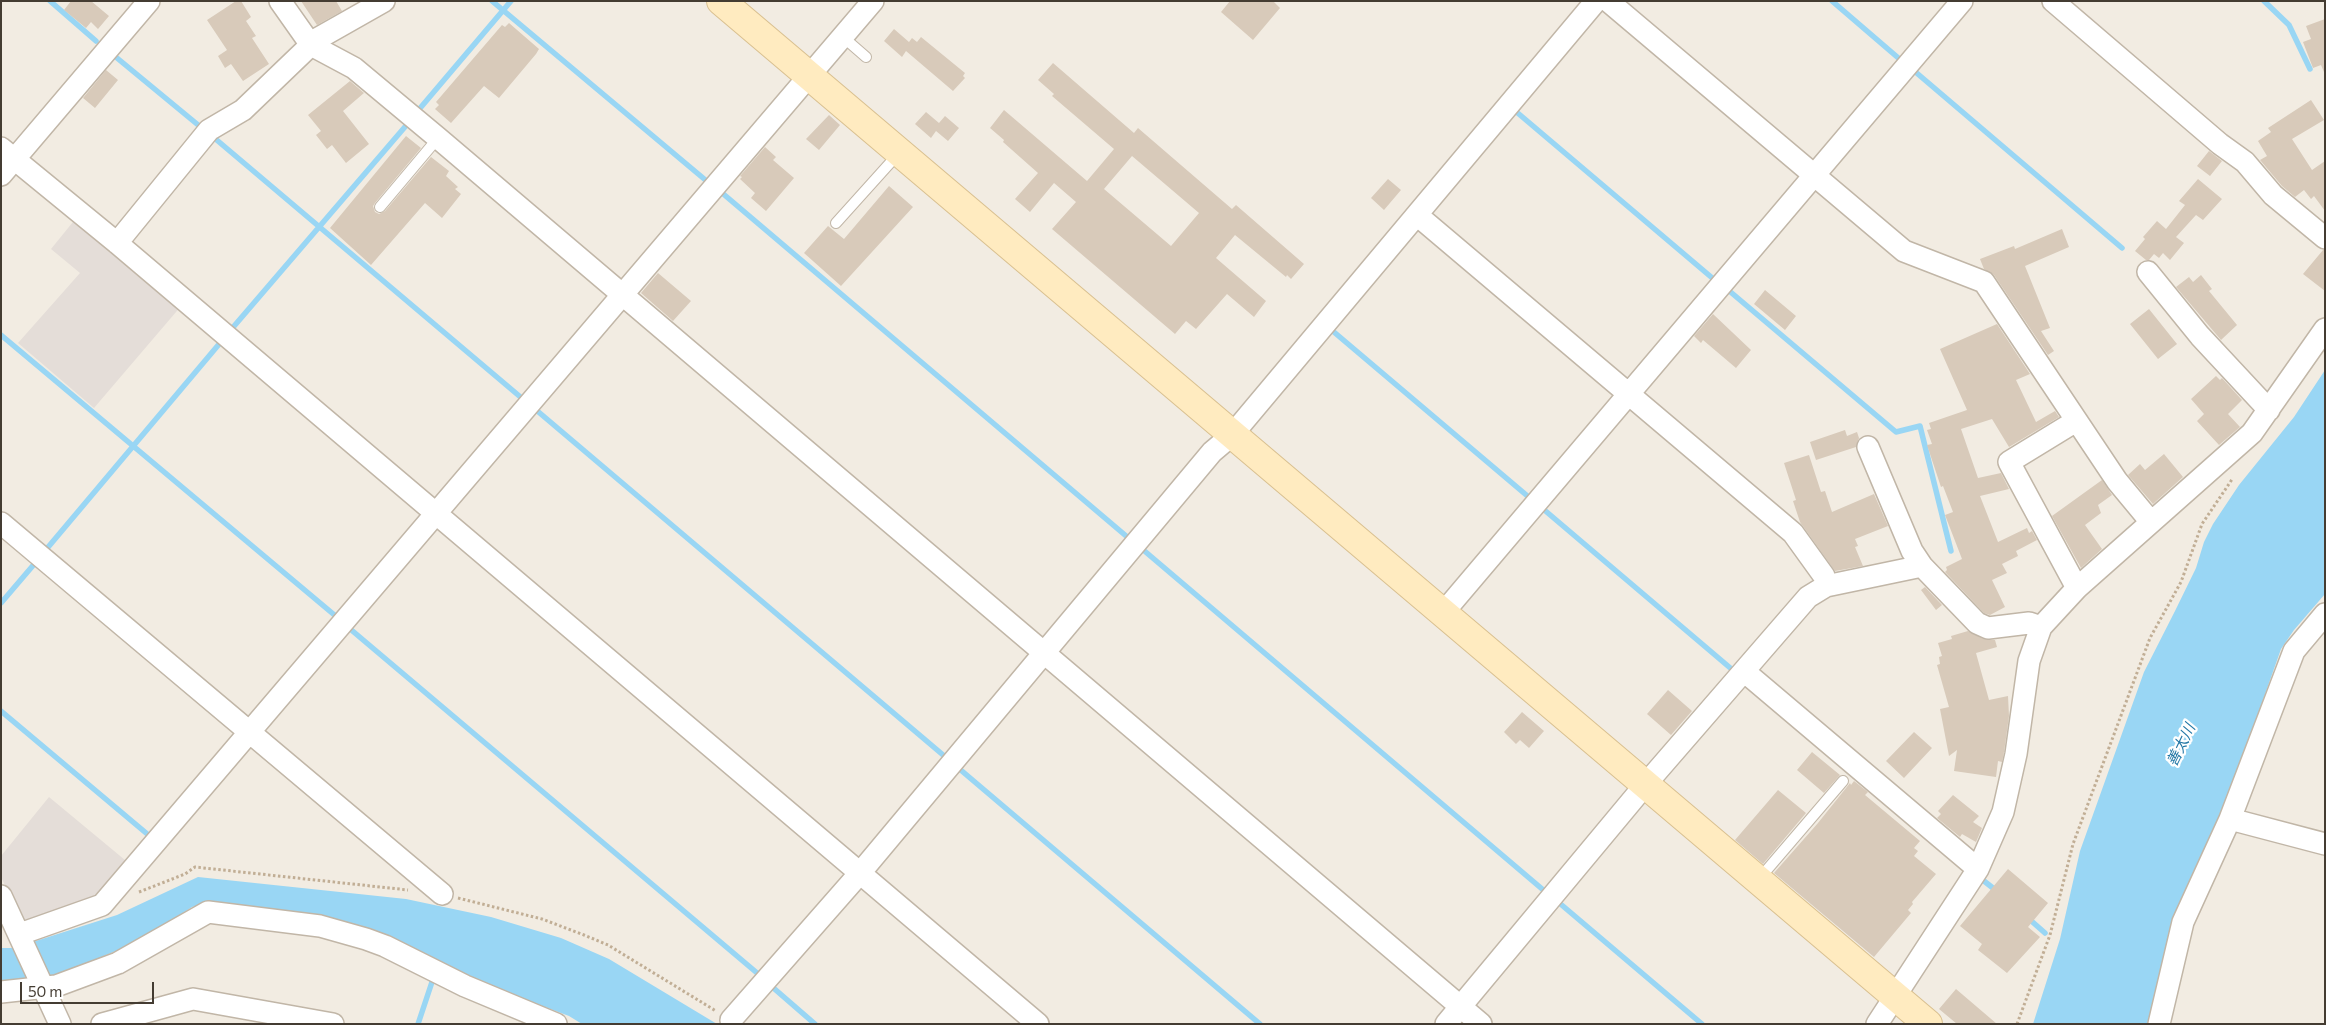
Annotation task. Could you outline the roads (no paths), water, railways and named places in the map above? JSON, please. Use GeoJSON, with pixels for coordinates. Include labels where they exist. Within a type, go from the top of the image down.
{"type":"FeatureCollection","features":[{"type":"Feature","properties":{"kind":"street"},"geometry":{"type":"LineString","coordinates":[[280,1],[311,45],[354,68],[438,138],[1481,1024]]}},
{"type":"Feature","properties":{"kind":"street"},"geometry":{"type":"LineString","coordinates":[[118,243],[209,130],[242,110],[311,45],[384,1]]}},
{"type":"Feature","properties":{"kind":"street"},"geometry":{"type":"LineString","coordinates":[[721,1],[1928,1024]]}},
{"type":"Feature","properties":{"kind":"street"},"geometry":{"type":"LineString","coordinates":[[21,936],[102,905],[436,514],[620,294],[873,1]]}},
{"type":"Feature","properties":{"kind":"street"},"geometry":{"type":"LineString","coordinates":[[731,1020],[860,873],[1212,452],[1232,435],[1596,1]]}},
{"type":"Feature","properties":{"kind":"street"},"geometry":{"type":"LineString","coordinates":[[1608,1],[1904,251],[1984,282],[2117,481],[2151,522]]}},
{"type":"Feature","properties":{"kind":"street"},"geometry":{"type":"LineString","coordinates":[[1443,614],[1962,1]]}},
{"type":"Feature","properties":{"kind":"street"},"geometry":{"type":"LineString","coordinates":[[2054,1],[2220,144],[2245,162],[2273,195],[2325,238]]}},
{"type":"Feature","properties":{"kind":"street"},"geometry":{"type":"LineString","coordinates":[[1,175],[8,154],[141,4]]}},
{"type":"Feature","properties":{"kind":"street"},"geometry":{"type":"LineString","coordinates":[[8,154],[118,243],[1038,1024]]}},
{"type":"Feature","properties":{"kind":"street"},"geometry":{"type":"LineString","coordinates":[[1417,215],[1793,533],[1824,576],[1826,586]]}},
{"type":"Feature","properties":{"kind":"street"},"geometry":{"type":"LineString","coordinates":[[2148,272],[2200,336],[2269,410]]}},
{"type":"Feature","properties":{"kind":"street"},"geometry":{"type":"LineString","coordinates":[[1877,1024],[1978,869],[2003,812],[2016,754],[2028,661],[2041,627],[2077,588],[2252,433],[2325,329]]}},
{"type":"Feature","properties":{"kind":"street"},"geometry":{"type":"LineString","coordinates":[[2076,421],[2009,462],[2077,588]]}},
{"type":"Feature","properties":{"kind":"street"},"geometry":{"type":"LineString","coordinates":[[1868,447],[1912,551],[1922,566],[1976,623],[1988,628],[2029,623],[2041,627]]}},
{"type":"Feature","properties":{"kind":"street"},"geometry":{"type":"LineString","coordinates":[[1,523],[442,894]]}},
{"type":"Feature","properties":{"kind":"street"},"geometry":{"type":"LineString","coordinates":[[1446,1024],[1645,785],[1745,672],[1808,597],[1826,586],[1922,566]]}},
{"type":"Feature","properties":{"kind":"street"},"geometry":{"type":"LineString","coordinates":[[2159,1024],[2183,922],[2230,819],[2294,651],[2325,614]]}},
{"type":"Feature","properties":{"kind":"street"},"geometry":{"type":"LineString","coordinates":[[1745,672],[1978,869]]}},
{"type":"Feature","properties":{"kind":"street"},"geometry":{"type":"LineString","coordinates":[[2230,819],[2325,844]]}},
{"type":"Feature","properties":{"kind":"street"},"geometry":{"type":"LineString","coordinates":[[1,896],[60,1024]]}},
{"type":"Feature","properties":{"kind":"street"},"geometry":{"type":"LineString","coordinates":[[1,992],[42,986],[56,986],[118,963],[208,912],[320,926],[350,934],[385,946],[465,986],[556,1024]]}},
{"type":"Feature","properties":{"kind":"street"},"geometry":{"type":"LineString","coordinates":[[102,1024],[193,999],[333,1024]]}},
{"type":"Feature","properties":{"kind":"lane"},"geometry":{"type":"LineString","coordinates":[[843,37],[866,57]]}},
{"type":"Feature","properties":{"kind":"lane"},"geometry":{"type":"LineString","coordinates":[[380,207],[438,138]]}},
{"type":"Feature","properties":{"kind":"lane"},"geometry":{"type":"LineString","coordinates":[[836,223],[899,153]]}},
{"type":"Feature","properties":{"kind":"lane"},"geometry":{"type":"LineString","coordinates":[[1758,880],[1843,781]]}},
{"type":"Feature","properties":{"kind":"water","name":"善太川"},"geometry":{"type":"Polygon","coordinates":[[[2325,370],[2325,594],[2294,630],[2281,649],[2220,822],[2179,906],[2147,1024],[2033,1024],[2060,939],[2080,851],[2144,672],[2196,568],[2204,542],[2213,524],[2239,485],[2294,417],[2325,370]]]}},
{"type":"Feature","properties":{"kind":"water"},"geometry":{"type":"Polygon","coordinates":[[[198,877],[406,899],[491,917],[561,938],[609,959],[717,1024],[582,1024],[569,1016],[457,974],[207,903],[192,907],[142,940],[51,978],[1,981],[1,948],[14,948],[117,915],[198,877]]]}},
{"type":"Feature","properties":{"kind":"waterway"},"geometry":{"type":"LineString","coordinates":[[50,1],[96,41]]}},
{"type":"Feature","properties":{"kind":"waterway"},"geometry":{"type":"LineString","coordinates":[[492,1],[709,183]]}},
{"type":"Feature","properties":{"kind":"waterway"},"geometry":{"type":"LineString","coordinates":[[416,113],[511,1]]}},
{"type":"Feature","properties":{"kind":"waterway"},"geometry":{"type":"LineString","coordinates":[[1832,1],[1903,62]]}},
{"type":"Feature","properties":{"kind":"waterway"},"geometry":{"type":"LineString","coordinates":[[2264,1],[2289,25],[2310,69]]}},
{"type":"Feature","properties":{"kind":"waterway"},"geometry":{"type":"LineString","coordinates":[[117,58],[203,129]]}},
{"type":"Feature","properties":{"kind":"waterway"},"geometry":{"type":"LineString","coordinates":[[1912,69],[2122,248]]}},
{"type":"Feature","properties":{"kind":"waterway"},"geometry":{"type":"LineString","coordinates":[[1513,109],[1717,282]]}},
{"type":"Feature","properties":{"kind":"waterway"},"geometry":{"type":"LineString","coordinates":[[229,332],[410,121]]}},
{"type":"Feature","properties":{"kind":"waterway"},"geometry":{"type":"LineString","coordinates":[[212,136],[524,400]]}},
{"type":"Feature","properties":{"kind":"waterway"},"geometry":{"type":"LineString","coordinates":[[721,192],[1132,541]]}},
{"type":"Feature","properties":{"kind":"waterway"},"geometry":{"type":"LineString","coordinates":[[1727,289],[1896,432],[1920,426],[1951,551]]}},
{"type":"Feature","properties":{"kind":"waterway"},"geometry":{"type":"LineString","coordinates":[[1328,327],[1531,499]]}},
{"type":"Feature","properties":{"kind":"waterway"},"geometry":{"type":"LineString","coordinates":[[1,335],[338,618]]}},
{"type":"Feature","properties":{"kind":"waterway"},"geometry":{"type":"LineString","coordinates":[[44,552],[220,343]]}},
{"type":"Feature","properties":{"kind":"waterway"},"geometry":{"type":"LineString","coordinates":[[535,409],[949,760]]}},
{"type":"Feature","properties":{"kind":"waterway"},"geometry":{"type":"LineString","coordinates":[[1542,508],[1735,672]]}},
{"type":"Feature","properties":{"kind":"waterway"},"geometry":{"type":"LineString","coordinates":[[1141,548],[1548,894]]}},
{"type":"Feature","properties":{"kind":"waterway"},"geometry":{"type":"LineString","coordinates":[[1,603],[36,562]]}},
{"type":"Feature","properties":{"kind":"waterway"},"geometry":{"type":"LineString","coordinates":[[349,628],[763,978]]}},
{"type":"Feature","properties":{"kind":"waterway"},"geometry":{"type":"LineString","coordinates":[[1,711],[152,838]]}},
{"type":"Feature","properties":{"kind":"waterway"},"geometry":{"type":"LineString","coordinates":[[956,766],[1260,1024]]}},
{"type":"Feature","properties":{"kind":"waterway"},"geometry":{"type":"LineString","coordinates":[[1984,881],[1998,892]]}},
{"type":"Feature","properties":{"kind":"waterway"},"geometry":{"type":"LineString","coordinates":[[1557,901],[1702,1024]]}},
{"type":"Feature","properties":{"kind":"waterway"},"geometry":{"type":"LineString","coordinates":[[2028,918],[2045,933]]}},
{"type":"Feature","properties":{"kind":"waterway"},"geometry":{"type":"LineString","coordinates":[[418,1024],[433,979]]}},
{"type":"Feature","properties":{"kind":"waterway"},"geometry":{"type":"LineString","coordinates":[[770,985],[815,1024]]}}]}
